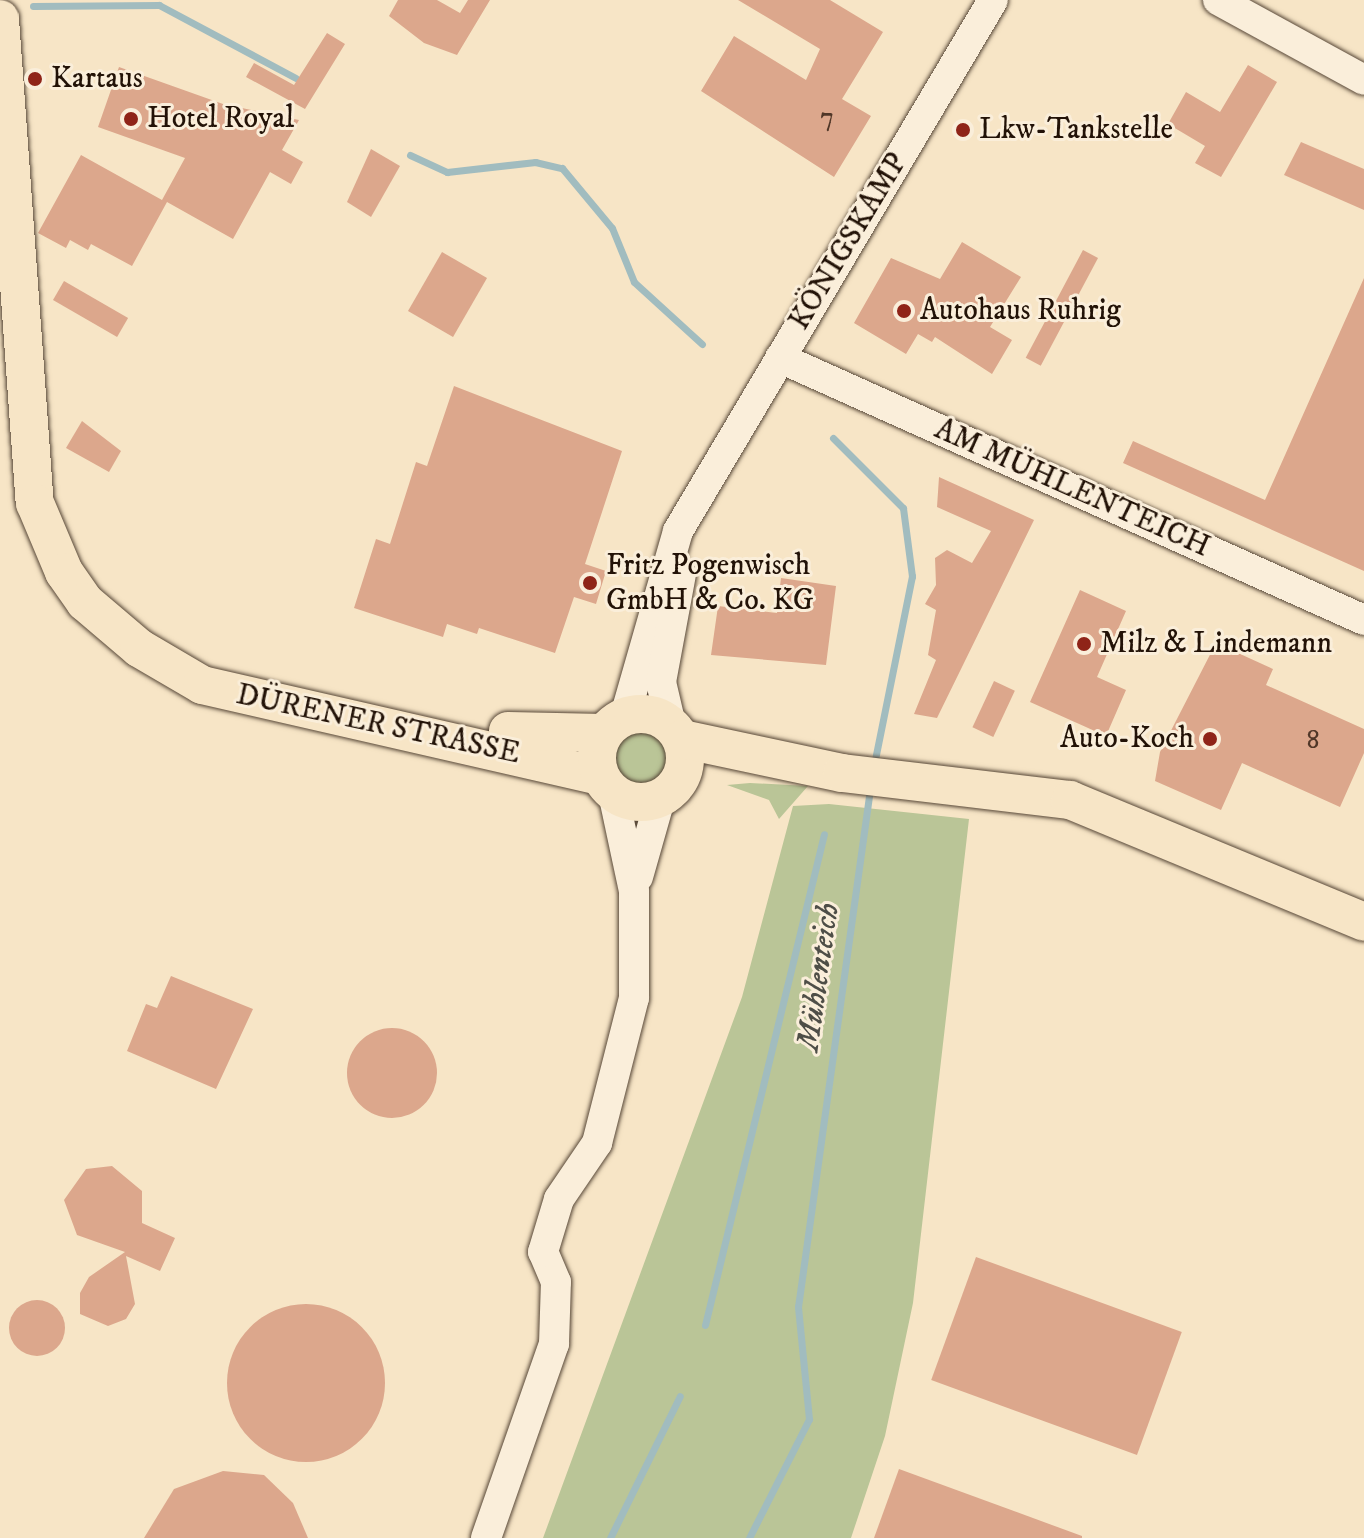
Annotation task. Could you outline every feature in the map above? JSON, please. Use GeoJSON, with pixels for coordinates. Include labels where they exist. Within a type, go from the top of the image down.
{"type":"FeatureCollection","features":[{"type":"Feature","properties":{"kind":"main road","name":"DÜRENER STRASSE"},"geometry":{"type":"LineString","coordinates":[[0,19],[35,503],[64,572],[85,602],[160,662],[202,685],[606,784]]}},
{"type":"Feature","properties":{"kind":"main road","name":"DÜRENER STRASSE"},"geometry":{"type":"LineString","coordinates":[[160,662],[529,735],[614,725]]}},
{"type":"Feature","properties":{"kind":"main road"},"geometry":{"type":"LineString","coordinates":[[848,773],[670,789],[636,803],[606,784],[614,725],[649,715],[677,732],[848,773],[1070,800],[1364,922]]}},
{"type":"Feature","properties":{"kind":"main road"},"geometry":{"type":"LineString","coordinates":[[670,789],[677,732]]}},
{"type":"Feature","properties":{"kind":"street","name":"KÖNIGSKAMP"},"geometry":{"type":"LineString","coordinates":[[614,725],[653,599],[704,483],[993,0]]}},
{"type":"Feature","properties":{"kind":"street"},"geometry":{"type":"LineString","coordinates":[[1218,0],[1364,80]]}},
{"type":"Feature","properties":{"kind":"street","name":"AM MÜHLENTEICH"},"geometry":{"type":"LineString","coordinates":[[780,358],[1364,620]]}},
{"type":"Feature","properties":{"kind":"street","name":"KÖNIGSKAMP"},"geometry":{"type":"LineString","coordinates":[[677,732],[661,682],[665,643],[704,483]]}},
{"type":"Feature","properties":{"kind":"street"},"geometry":{"type":"LineString","coordinates":[[486,1538],[554,1344],[556,1282],[543,1252],[559,1199],[597,1143],[621,1059],[634,998],[634,891],[606,784]]}},
{"type":"Feature","properties":{"kind":"street"},"geometry":{"type":"LineString","coordinates":[[634,891],[670,789]]}},
{"type":"Feature","properties":{"kind":"green space"},"geometry":{"type":"Polygon","coordinates":[[[636,725],[648,725],[665,734],[672,745],[672,769],[665,780],[648,789],[636,789],[624,784],[615,775],[610,763],[610,751],[615,739],[624,730],[636,725]]]}},
{"type":"Feature","properties":{"kind":"green space"},"geometry":{"type":"Polygon","coordinates":[[[727,785],[808,786],[779,819],[769,800],[727,785]]]}},
{"type":"Feature","properties":{"kind":"green space"},"geometry":{"type":"Polygon","coordinates":[[[829,804],[969,819],[913,1303],[885,1436],[851,1538],[543,1538],[742,997],[793,806],[829,804]]]}},
{"type":"Feature","properties":{"kind":"building"},"geometry":{"type":"Polygon","coordinates":[[[398,0],[437,0],[460,13],[468,0],[490,0],[457,55],[424,43],[389,16],[398,0]]]}},
{"type":"Feature","properties":{"kind":"building"},"geometry":{"type":"Polygon","coordinates":[[[738,0],[830,0],[883,32],[842,99],[871,116],[834,177],[701,91],[734,36],[806,80],[820,49],[738,0]]]}},
{"type":"Feature","properties":{"kind":"building"},"geometry":{"type":"Polygon","coordinates":[[[327,33],[345,44],[305,109],[246,77],[254,63],[294,85],[327,33]]]}},
{"type":"Feature","properties":{"kind":"building"},"geometry":{"type":"Polygon","coordinates":[[[1248,65],[1277,82],[1221,177],[1195,163],[1205,146],[1168,124],[1186,92],[1220,112],[1248,65]]]}},
{"type":"Feature","properties":{"kind":"building"},"geometry":{"type":"Polygon","coordinates":[[[119,67],[223,104],[299,120],[282,150],[303,162],[291,184],[270,172],[233,239],[167,202],[132,266],[91,244],[88,250],[70,240],[66,248],[38,233],[81,155],[162,200],[185,158],[98,127],[119,67]]]}},
{"type":"Feature","properties":{"kind":"building"},"geometry":{"type":"Polygon","coordinates":[[[1301,142],[1364,169],[1364,210],[1284,175],[1301,142]]]}},
{"type":"Feature","properties":{"kind":"building"},"geometry":{"type":"Polygon","coordinates":[[[371,149],[400,166],[371,217],[347,202],[371,149]]]}},
{"type":"Feature","properties":{"kind":"building"},"geometry":{"type":"Polygon","coordinates":[[[962,242],[1021,277],[990,327],[1012,340],[992,374],[935,337],[932,342],[918,334],[906,354],[854,323],[891,258],[940,279],[962,242]]]}},
{"type":"Feature","properties":{"kind":"building"},"geometry":{"type":"Polygon","coordinates":[[[1083,250],[1098,258],[1041,366],[1026,358],[1083,250]]]}},
{"type":"Feature","properties":{"kind":"building"},"geometry":{"type":"Polygon","coordinates":[[[442,252],[487,278],[453,337],[408,311],[442,252]]]}},
{"type":"Feature","properties":{"kind":"building"},"geometry":{"type":"Polygon","coordinates":[[[1364,278],[1364,571],[1123,463],[1133,441],[1265,500],[1364,278]]]}},
{"type":"Feature","properties":{"kind":"building"},"geometry":{"type":"Polygon","coordinates":[[[64,281],[128,318],[117,337],[53,300],[64,281]]]}},
{"type":"Feature","properties":{"kind":"building"},"geometry":{"type":"Polygon","coordinates":[[[454,386],[622,451],[585,564],[606,571],[596,604],[574,597],[555,653],[479,628],[477,634],[447,624],[443,637],[354,608],[376,539],[390,544],[416,462],[427,466],[454,386]]]}},
{"type":"Feature","properties":{"kind":"building"},"geometry":{"type":"Polygon","coordinates":[[[82,421],[121,451],[109,472],[66,448],[82,421]]]}},
{"type":"Feature","properties":{"kind":"building"},"geometry":{"type":"Polygon","coordinates":[[[939,477],[1034,520],[937,718],[914,714],[936,660],[928,655],[936,610],[925,604],[936,585],[935,558],[947,550],[972,563],[991,531],[937,507],[939,477]]]}},
{"type":"Feature","properties":{"kind":"building"},"geometry":{"type":"Polygon","coordinates":[[[781,578],[836,586],[826,665],[711,655],[718,606],[777,613],[781,578]]]}},
{"type":"Feature","properties":{"kind":"building","name":"Milz & Lindemann"},"geometry":{"type":"Polygon","coordinates":[[[1080,590],[1126,611],[1097,677],[1126,690],[1106,736],[1030,702],[1080,590]]]}},
{"type":"Feature","properties":{"kind":"building"},"geometry":{"type":"Polygon","coordinates":[[[1216,643],[1273,669],[1266,685],[1364,729],[1364,753],[1340,807],[1242,763],[1221,810],[1155,781],[1160,752],[1216,643]]]}},
{"type":"Feature","properties":{"kind":"building"},"geometry":{"type":"Polygon","coordinates":[[[994,681],[1015,691],[993,737],[972,727],[994,681]]]}},
{"type":"Feature","properties":{"kind":"building"},"geometry":{"type":"Polygon","coordinates":[[[171,976],[253,1009],[216,1089],[127,1051],[146,1004],[157,1008],[171,976]]]}},
{"type":"Feature","properties":{"kind":"building"},"geometry":{"type":"Polygon","coordinates":[[[392,1028],[409,1032],[424,1041],[433,1056],[437,1073],[433,1090],[424,1105],[409,1114],[392,1118],[375,1114],[360,1105],[351,1090],[347,1073],[351,1056],[360,1041],[375,1032],[392,1028]]]}},
{"type":"Feature","properties":{"kind":"building"},"geometry":{"type":"Polygon","coordinates":[[[112,1166],[142,1191],[142,1223],[175,1238],[160,1271],[126,1256],[135,1304],[126,1319],[108,1326],[80,1314],[80,1293],[89,1277],[125,1252],[77,1235],[64,1200],[86,1169],[112,1166]]]}},
{"type":"Feature","properties":{"kind":"building"},"geometry":{"type":"Polygon","coordinates":[[[976,1257],[1182,1332],[1137,1455],[931,1380],[976,1257]]]}},
{"type":"Feature","properties":{"kind":"building"},"geometry":{"type":"Polygon","coordinates":[[[37,1300],[57,1308],[65,1328],[57,1348],[37,1356],[17,1348],[9,1328],[17,1308],[37,1300]]]}},
{"type":"Feature","properties":{"kind":"building"},"geometry":{"type":"Polygon","coordinates":[[[306,1304],[336,1310],[362,1327],[379,1353],[385,1383],[379,1413],[362,1439],[336,1456],[306,1462],[276,1456],[250,1439],[233,1413],[227,1383],[233,1353],[250,1327],[276,1310],[306,1304]]]}},
{"type":"Feature","properties":{"kind":"building"},"geometry":{"type":"Polygon","coordinates":[[[899,1469],[1082,1536],[1082,1538],[874,1538],[899,1469]]]}},
{"type":"Feature","properties":{"kind":"building"},"geometry":{"type":"Polygon","coordinates":[[[223,1471],[264,1475],[293,1503],[308,1538],[144,1538],[174,1489],[223,1471]]]}},
{"type":"Feature","properties":{"kind":"waterway","name":"Mühlenteich"},"geometry":{"type":"LineString","coordinates":[[33,6],[159,5],[296,78]]}},
{"type":"Feature","properties":{"kind":"waterway","name":"Mühlenteich"},"geometry":{"type":"LineString","coordinates":[[410,155],[447,172],[535,162],[562,168],[612,228],[634,282],[702,344]]}},
{"type":"Feature","properties":{"kind":"waterway","name":"Mühlenteich"},"geometry":{"type":"LineString","coordinates":[[833,438],[903,508],[912,576],[874,765]]}},
{"type":"Feature","properties":{"kind":"waterway","name":"Mühlenteich"},"geometry":{"type":"LineString","coordinates":[[749,1538],[809,1419],[798,1307],[870,789]]}},
{"type":"Feature","properties":{"kind":"waterway"},"geometry":{"type":"LineString","coordinates":[[705,1325],[824,834]]}},
{"type":"Feature","properties":{"kind":"waterway"},"geometry":{"type":"LineString","coordinates":[[610,1538],[680,1396]]}},
{"type":"Feature","properties":{"kind":"place","name":"Kartaus"},"geometry":{"type":"Point","coordinates":[35,79]}},
{"type":"Feature","properties":{"kind":"place","name":"Hotel Royal"},"geometry":{"type":"Point","coordinates":[131,119]}},
{"type":"Feature","properties":{"kind":"place","name":"Lkw-Tankstelle"},"geometry":{"type":"Point","coordinates":[963,130]}},
{"type":"Feature","properties":{"kind":"place","name":"Autohaus Ruhrig"},"geometry":{"type":"Point","coordinates":[904,311]}},
{"type":"Feature","properties":{"kind":"place","name":"Fritz Pogenwisch GmbH & Co. KG"},"geometry":{"type":"Point","coordinates":[590,583]}},
{"type":"Feature","properties":{"kind":"place","name":"Milz & Lindemann"},"geometry":{"type":"Point","coordinates":[1084,644]}},
{"type":"Feature","properties":{"kind":"place","name":"Auto-Koch"},"geometry":{"type":"Point","coordinates":[1210,739]}}]}
